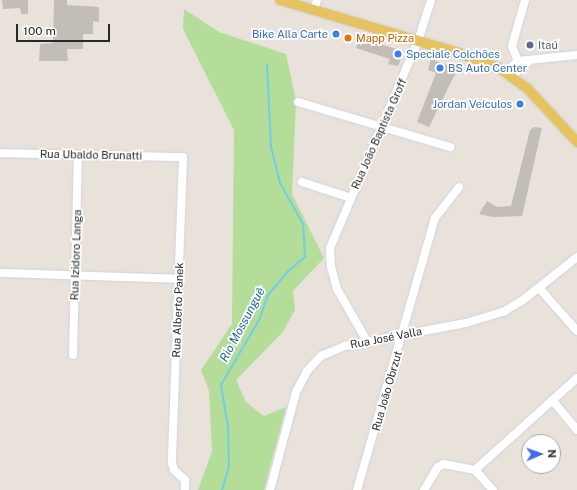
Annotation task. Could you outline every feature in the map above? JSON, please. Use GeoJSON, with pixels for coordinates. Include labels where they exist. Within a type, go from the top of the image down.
{"type":"FeatureCollection","features":[{"type":"Feature","properties":{"kind":"main road"},"geometry":{"type":"LineString","coordinates":[[280,0],[482,61],[509,74],[539,99],[577,142]]}},
{"type":"Feature","properties":{"kind":"street"},"geometry":{"type":"LineString","coordinates":[[314,10],[317,0]]}},
{"type":"Feature","properties":{"kind":"street","name":"Rua João Baptista Groff"},"geometry":{"type":"LineString","coordinates":[[367,341],[342,298],[331,267],[333,238],[418,41],[431,0]]}},
{"type":"Feature","properties":{"kind":"street"},"geometry":{"type":"LineString","coordinates":[[518,61],[512,46],[525,0]]}},
{"type":"Feature","properties":{"kind":"street"},"geometry":{"type":"LineString","coordinates":[[518,61],[577,55]]}},
{"type":"Feature","properties":{"kind":"street"},"geometry":{"type":"LineString","coordinates":[[509,74],[532,60]]}},
{"type":"Feature","properties":{"kind":"street"},"geometry":{"type":"LineString","coordinates":[[509,74],[518,61]]}},
{"type":"Feature","properties":{"kind":"street"},"geometry":{"type":"LineString","coordinates":[[298,102],[450,147]]}},
{"type":"Feature","properties":{"kind":"street","name":"Rua Ubaldo Brunatti"},"geometry":{"type":"LineString","coordinates":[[0,153],[183,157]]}},
{"type":"Feature","properties":{"kind":"street","name":"Rua Izidoro Langa"},"geometry":{"type":"LineString","coordinates":[[73,355],[78,155]]}},
{"type":"Feature","properties":{"kind":"street","name":"Rua Alberto Panek"},"geometry":{"type":"LineString","coordinates":[[183,157],[172,463],[174,470],[185,480],[185,490]]}},
{"type":"Feature","properties":{"kind":"street"},"geometry":{"type":"LineString","coordinates":[[302,182],[350,198]]}},
{"type":"Feature","properties":{"kind":"street","name":"Rua João Obrzut"},"geometry":{"type":"LineString","coordinates":[[357,490],[434,223],[459,187]]}},
{"type":"Feature","properties":{"kind":"street","name":"Rua José Valla"},"geometry":{"type":"LineString","coordinates":[[270,490],[292,404],[307,370],[331,351],[367,341],[492,316],[514,307],[577,257]]}},
{"type":"Feature","properties":{"kind":"street"},"geometry":{"type":"LineString","coordinates":[[0,273],[179,278]]}},
{"type":"Feature","properties":{"kind":"street"},"geometry":{"type":"LineString","coordinates":[[539,288],[577,331]]}},
{"type":"Feature","properties":{"kind":"street"},"geometry":{"type":"LineString","coordinates":[[475,470],[577,378]]}},
{"type":"Feature","properties":{"kind":"street"},"geometry":{"type":"LineString","coordinates":[[552,400],[577,430]]}},
{"type":"Feature","properties":{"kind":"street"},"geometry":{"type":"LineString","coordinates":[[424,490],[438,467],[444,464],[475,470],[493,490]]}},
{"type":"Feature","properties":{"kind":"green space"},"geometry":{"type":"Polygon","coordinates":[[[184,9],[219,32],[286,54],[296,101],[292,194],[324,258],[293,291],[295,310],[282,333],[236,380],[246,402],[264,416],[286,407],[264,490],[198,490],[212,451],[209,391],[201,370],[232,324],[234,130],[183,29],[184,9]]]}},
{"type":"Feature","properties":{"kind":"building"},"geometry":{"type":"Polygon","coordinates":[[[2,0],[28,0],[28,14],[21,14],[20,8],[3,9],[2,0]]]}},
{"type":"Feature","properties":{"kind":"building"},"geometry":{"type":"Polygon","coordinates":[[[54,0],[67,0],[67,5],[99,7],[99,22],[93,21],[93,34],[83,34],[83,49],[67,49],[68,61],[39,61],[40,44],[53,43],[54,0]]]}},
{"type":"Feature","properties":{"kind":"building"},"geometry":{"type":"Polygon","coordinates":[[[360,38],[400,50],[403,54],[398,66],[388,64],[390,59],[356,48],[360,38]]]}},
{"type":"Feature","properties":{"kind":"building"},"geometry":{"type":"Polygon","coordinates":[[[431,59],[452,67],[455,74],[429,127],[417,122],[436,73],[428,70],[431,59]]]}},
{"type":"Feature","properties":{"kind":"building"},"geometry":{"type":"Polygon","coordinates":[[[534,127],[542,128],[522,216],[493,217],[479,214],[487,201],[497,207],[511,206],[530,130],[534,127]]]}},
{"type":"Feature","properties":{"kind":"waterway","name":"Rio Mossunguê"},"geometry":{"type":"LineString","coordinates":[[222,490],[229,467],[228,427],[221,385],[259,320],[268,295],[287,272],[305,257],[303,224],[280,183],[271,147],[267,65]]}},
{"type":"Feature","properties":{"kind":"place","name":"Bike Alla Carte"},"geometry":{"type":"Point","coordinates":[336,34]}},
{"type":"Feature","properties":{"kind":"place","name":"Mapp Pizza"},"geometry":{"type":"Point","coordinates":[348,38]}},
{"type":"Feature","properties":{"kind":"place","name":"Itaú"},"geometry":{"type":"Point","coordinates":[530,45]}},
{"type":"Feature","properties":{"kind":"place","name":"Speciale Colchões"},"geometry":{"type":"Point","coordinates":[398,54]}},
{"type":"Feature","properties":{"kind":"place","name":"BS Auto Center"},"geometry":{"type":"Point","coordinates":[440,68]}},
{"type":"Feature","properties":{"kind":"place","name":"Jordan Veículos"},"geometry":{"type":"Point","coordinates":[520,104]}}]}
